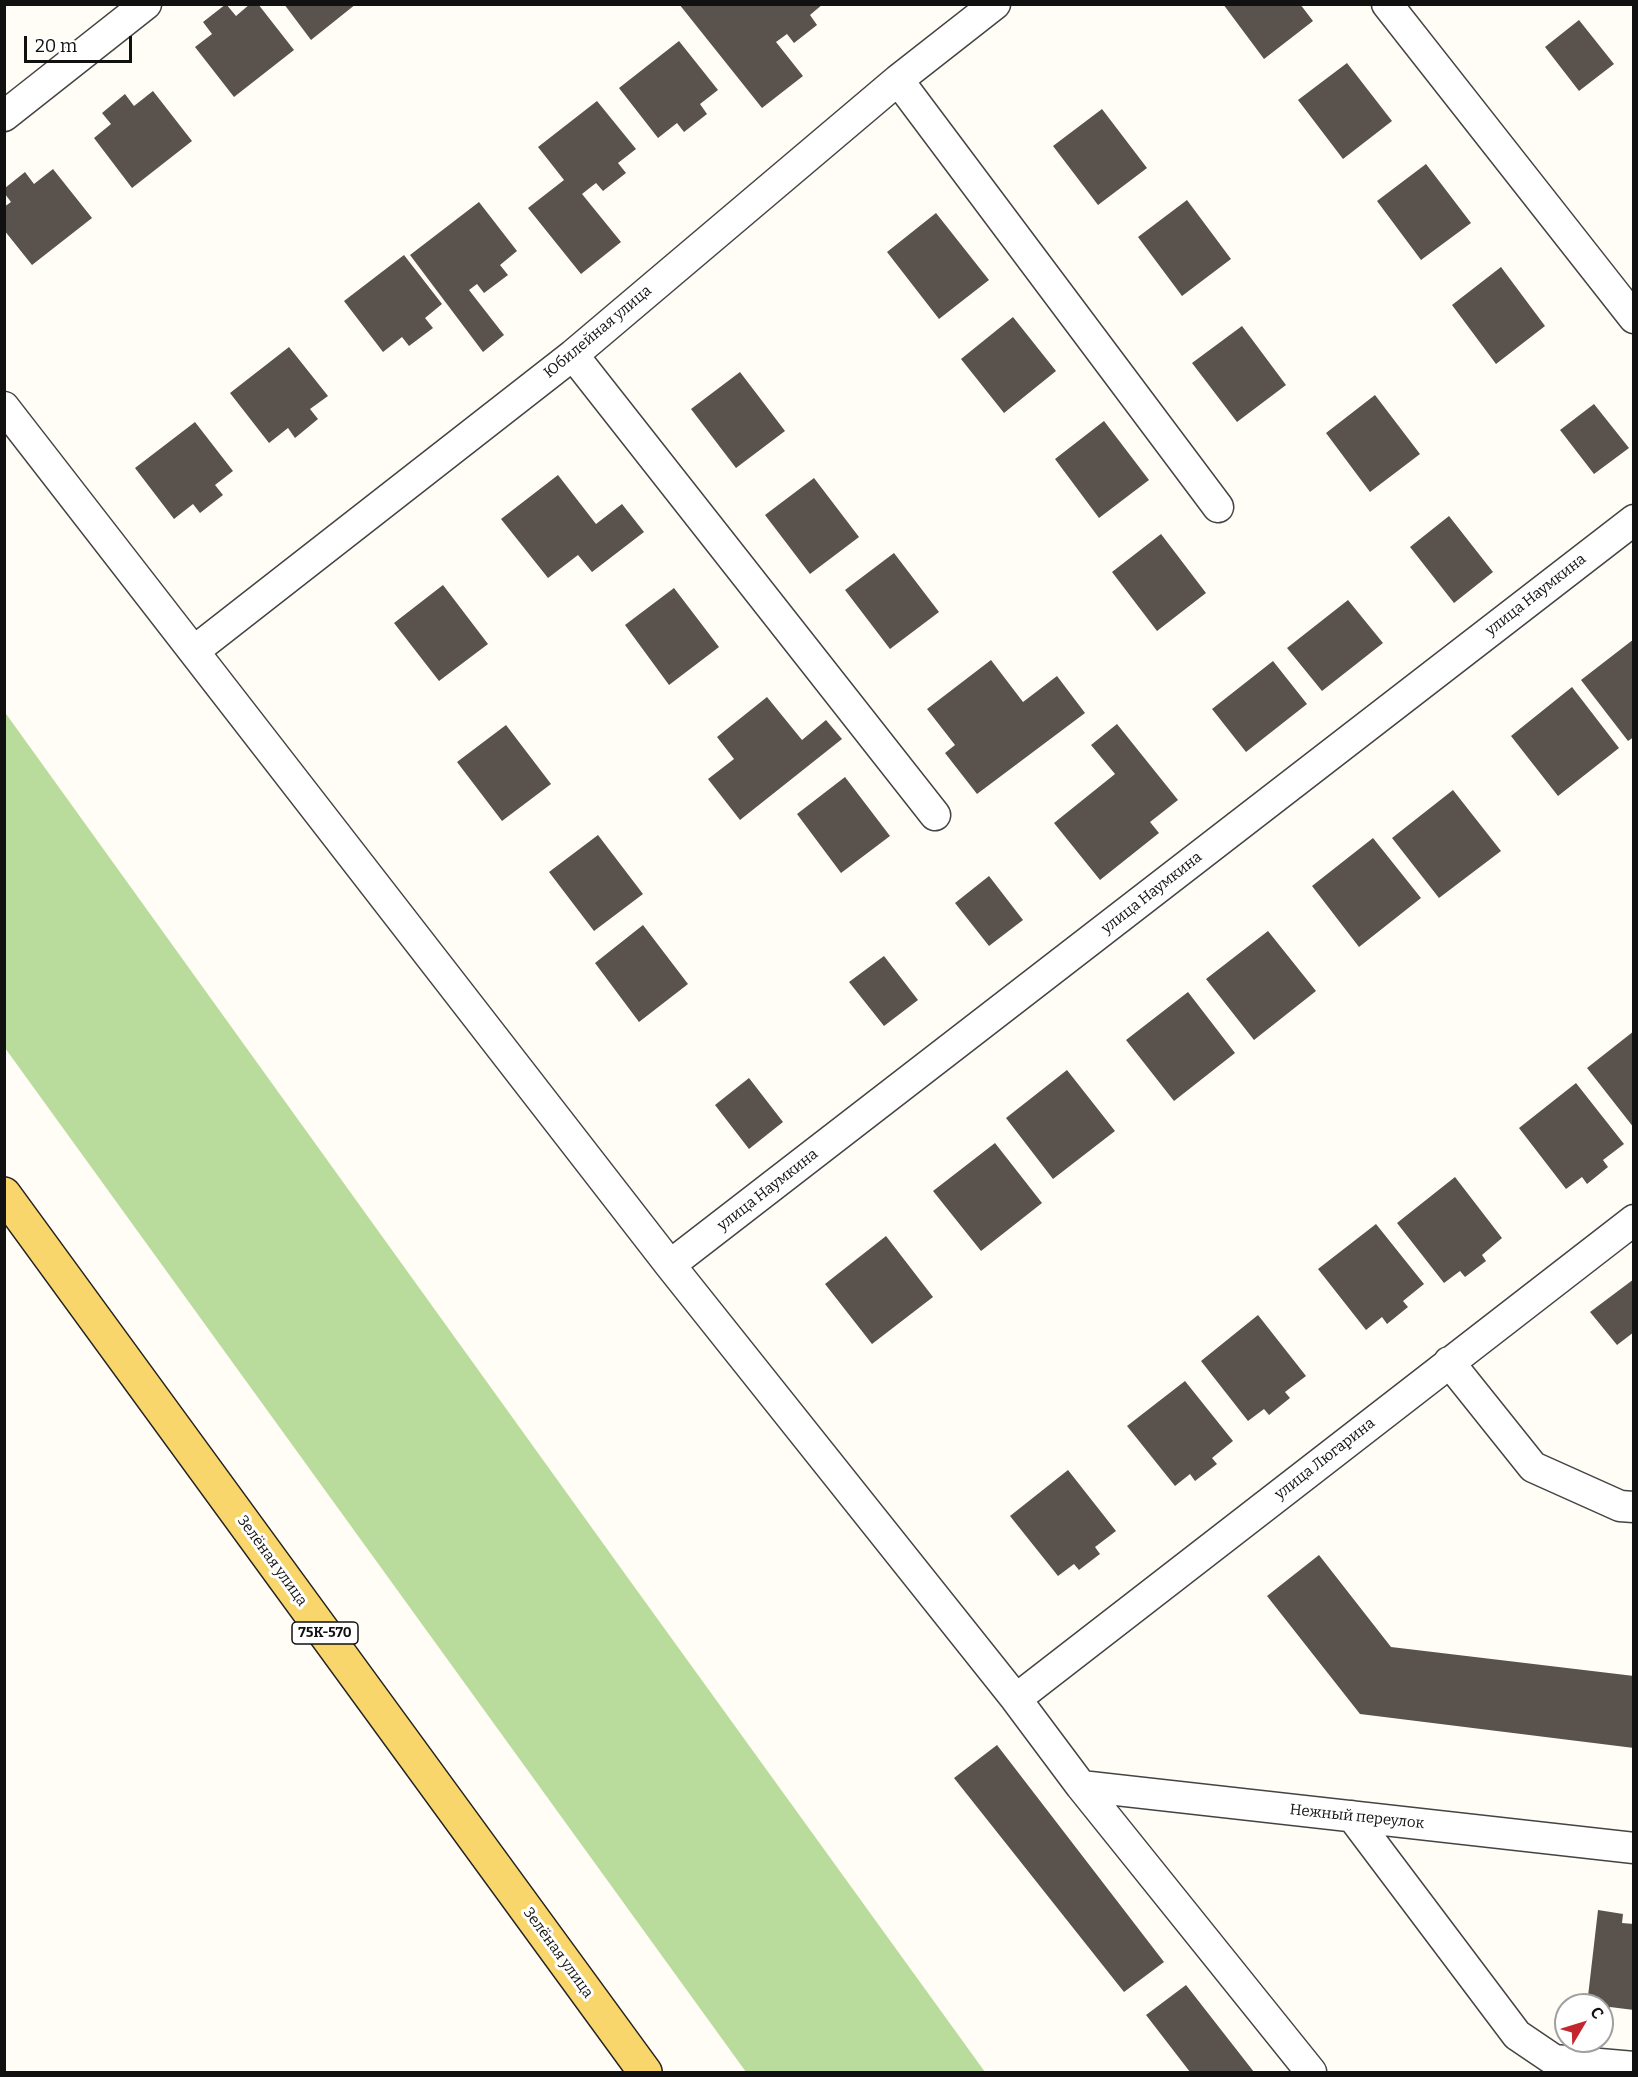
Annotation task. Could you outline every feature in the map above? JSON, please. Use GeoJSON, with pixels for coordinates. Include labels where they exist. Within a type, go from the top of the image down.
{"type":"FeatureCollection","features":[{"type":"Feature","properties":{"kind":"main road","name":"Зелёная улица"},"geometry":{"type":"LineString","coordinates":[[4,1194],[645,2073]]}},
{"type":"Feature","properties":{"kind":"street"},"geometry":{"type":"LineString","coordinates":[[4,116],[146,4]]}},
{"type":"Feature","properties":{"kind":"street","name":"Юбилейная улица"},"geometry":{"type":"LineString","coordinates":[[194,651],[573,355],[898,80],[995,4]]}},
{"type":"Feature","properties":{"kind":"street"},"geometry":{"type":"LineString","coordinates":[[1387,4],[1634,318]]}},
{"type":"Feature","properties":{"kind":"street"},"geometry":{"type":"LineString","coordinates":[[898,80],[1218,507]]}},
{"type":"Feature","properties":{"kind":"street"},"geometry":{"type":"LineString","coordinates":[[573,355],[934,815]]}},
{"type":"Feature","properties":{"kind":"street"},"geometry":{"type":"LineString","coordinates":[[4,407],[670,1265],[1016,1699],[1081,1786],[1311,2073]]}},
{"type":"Feature","properties":{"kind":"street","name":"улица Наумкина"},"geometry":{"type":"LineString","coordinates":[[670,1265],[1634,520]]}},
{"type":"Feature","properties":{"kind":"street","name":"улица Люгарина"},"geometry":{"type":"LineString","coordinates":[[1016,1699],[1634,1220]]}},
{"type":"Feature","properties":{"kind":"street"},"geometry":{"type":"LineString","coordinates":[[1449,1362],[1533,1467],[1620,1506],[1634,1508]]}},
{"type":"Feature","properties":{"kind":"street","name":"Нежный переулок"},"geometry":{"type":"LineString","coordinates":[[1081,1786],[1634,1848]]}},
{"type":"Feature","properties":{"kind":"street"},"geometry":{"type":"LineString","coordinates":[[1352,1816],[1517,2035],[1554,2060],[1634,2067]]}},
{"type":"Feature","properties":{"kind":"green space"},"geometry":{"type":"Polygon","coordinates":[[[4,711],[985,2072],[746,2072],[5,1048],[4,711]]]}},
{"type":"Feature","properties":{"kind":"building"},"geometry":{"type":"Polygon","coordinates":[[[226,4],[236,16],[250,4],[258,4],[294,50],[234,97],[195,47],[212,34],[203,22],[226,4]]]}},
{"type":"Feature","properties":{"kind":"building"},"geometry":{"type":"Polygon","coordinates":[[[284,4],[356,4],[311,40],[284,4]]]}},
{"type":"Feature","properties":{"kind":"building"},"geometry":{"type":"Polygon","coordinates":[[[679,4],[823,4],[810,15],[817,25],[794,43],[787,34],[776,42],[803,76],[762,108],[679,4]]]}},
{"type":"Feature","properties":{"kind":"building"},"geometry":{"type":"Polygon","coordinates":[[[1223,4],[1300,4],[1313,21],[1264,59],[1223,4]]]}},
{"type":"Feature","properties":{"kind":"building"},"geometry":{"type":"Polygon","coordinates":[[[1579,20],[1614,64],[1579,91],[1545,47],[1579,20]]]}},
{"type":"Feature","properties":{"kind":"building"},"geometry":{"type":"Polygon","coordinates":[[[679,41],[718,90],[700,104],[707,114],[684,132],[677,123],[658,138],[619,88],[679,41]]]}},
{"type":"Feature","properties":{"kind":"building"},"geometry":{"type":"Polygon","coordinates":[[[1347,63],[1392,121],[1343,159],[1298,100],[1347,63]]]}},
{"type":"Feature","properties":{"kind":"building"},"geometry":{"type":"Polygon","coordinates":[[[153,91],[192,141],[132,188],[94,138],[111,124],[102,113],[125,94],[134,106],[153,91]]]}},
{"type":"Feature","properties":{"kind":"building"},"geometry":{"type":"Polygon","coordinates":[[[597,101],[636,149],[618,163],[626,173],[603,191],[596,183],[582,194],[621,242],[581,274],[528,208],[564,180],[538,147],[597,101]]]}},
{"type":"Feature","properties":{"kind":"building"},"geometry":{"type":"Polygon","coordinates":[[[1102,109],[1147,168],[1098,205],[1053,146],[1102,109]]]}},
{"type":"Feature","properties":{"kind":"building"},"geometry":{"type":"Polygon","coordinates":[[[1426,164],[1471,223],[1421,260],[1377,201],[1426,164]]]}},
{"type":"Feature","properties":{"kind":"building"},"geometry":{"type":"Polygon","coordinates":[[[53,169],[92,218],[32,265],[4,230],[4,207],[11,202],[5,194],[5,188],[25,172],[34,184],[53,169]]]}},
{"type":"Feature","properties":{"kind":"building"},"geometry":{"type":"Polygon","coordinates":[[[1187,200],[1231,259],[1182,296],[1138,237],[1187,200]]]}},
{"type":"Feature","properties":{"kind":"building"},"geometry":{"type":"Polygon","coordinates":[[[479,202],[517,251],[500,265],[508,275],[484,293],[477,284],[469,290],[504,335],[483,352],[410,255],[479,202]]]}},
{"type":"Feature","properties":{"kind":"building"},"geometry":{"type":"Polygon","coordinates":[[[936,213],[989,280],[939,319],[887,252],[936,213]]]}},
{"type":"Feature","properties":{"kind":"building"},"geometry":{"type":"Polygon","coordinates":[[[404,255],[442,304],[425,318],[433,328],[409,346],[402,337],[383,352],[344,301],[404,255]]]}},
{"type":"Feature","properties":{"kind":"building"},"geometry":{"type":"Polygon","coordinates":[[[1501,267],[1545,326],[1496,364],[1452,305],[1501,267]]]}},
{"type":"Feature","properties":{"kind":"building"},"geometry":{"type":"Polygon","coordinates":[[[1013,317],[1056,371],[1004,413],[961,359],[1013,317]]]}},
{"type":"Feature","properties":{"kind":"building"},"geometry":{"type":"Polygon","coordinates":[[[1242,326],[1286,385],[1237,422],[1192,363],[1242,326]]]}},
{"type":"Feature","properties":{"kind":"building"},"geometry":{"type":"Polygon","coordinates":[[[289,347],[328,396],[310,409],[318,419],[295,438],[288,428],[269,443],[230,393],[289,347]]]}},
{"type":"Feature","properties":{"kind":"building"},"geometry":{"type":"Polygon","coordinates":[[[740,372],[785,431],[736,468],[691,409],[740,372]]]}},
{"type":"Feature","properties":{"kind":"building"},"geometry":{"type":"Polygon","coordinates":[[[1375,395],[1420,454],[1370,492],[1326,433],[1375,395]]]}},
{"type":"Feature","properties":{"kind":"building"},"geometry":{"type":"Polygon","coordinates":[[[1594,404],[1629,448],[1594,474],[1560,430],[1594,404]]]}},
{"type":"Feature","properties":{"kind":"building"},"geometry":{"type":"Polygon","coordinates":[[[1104,421],[1149,480],[1099,518],[1055,459],[1104,421]]]}},
{"type":"Feature","properties":{"kind":"building"},"geometry":{"type":"Polygon","coordinates":[[[195,422],[233,471],[215,485],[223,495],[200,513],[193,504],[174,519],[135,468],[195,422]]]}},
{"type":"Feature","properties":{"kind":"building"},"geometry":{"type":"Polygon","coordinates":[[[558,475],[596,524],[622,504],[644,532],[592,572],[578,555],[548,578],[501,519],[558,475]]]}},
{"type":"Feature","properties":{"kind":"building"},"geometry":{"type":"Polygon","coordinates":[[[814,478],[859,537],[810,574],[765,515],[814,478]]]}},
{"type":"Feature","properties":{"kind":"building"},"geometry":{"type":"Polygon","coordinates":[[[1449,516],[1493,572],[1454,603],[1410,547],[1449,516]]]}},
{"type":"Feature","properties":{"kind":"building"},"geometry":{"type":"Polygon","coordinates":[[[1161,534],[1206,593],[1157,631],[1112,572],[1161,534]]]}},
{"type":"Feature","properties":{"kind":"building"},"geometry":{"type":"Polygon","coordinates":[[[894,553],[939,612],[890,649],[845,590],[894,553]]]}},
{"type":"Feature","properties":{"kind":"building"},"geometry":{"type":"Polygon","coordinates":[[[443,585],[488,644],[439,681],[394,623],[443,585]]]}},
{"type":"Feature","properties":{"kind":"building"},"geometry":{"type":"Polygon","coordinates":[[[674,588],[719,647],[669,685],[625,625],[674,588]]]}},
{"type":"Feature","properties":{"kind":"building"},"geometry":{"type":"Polygon","coordinates":[[[1348,600],[1383,643],[1322,691],[1287,648],[1348,600]]]}},
{"type":"Feature","properties":{"kind":"building"},"geometry":{"type":"Polygon","coordinates":[[[1634,639],[1634,737],[1628,741],[1581,680],[1634,639]]]}},
{"type":"Feature","properties":{"kind":"building"},"geometry":{"type":"Polygon","coordinates":[[[991,660],[1023,702],[1057,676],[1085,713],[977,794],[945,753],[955,745],[927,709],[991,660]]]}},
{"type":"Feature","properties":{"kind":"building"},"geometry":{"type":"Polygon","coordinates":[[[1273,661],[1307,704],[1246,752],[1212,709],[1273,661]]]}},
{"type":"Feature","properties":{"kind":"building"},"geometry":{"type":"Polygon","coordinates":[[[1572,687],[1619,748],[1558,796],[1511,736],[1572,687]]]}},
{"type":"Feature","properties":{"kind":"building"},"geometry":{"type":"Polygon","coordinates":[[[767,697],[802,740],[826,720],[842,739],[740,820],[708,779],[734,759],[717,737],[767,697]]]}},
{"type":"Feature","properties":{"kind":"building"},"geometry":{"type":"Polygon","coordinates":[[[1117,724],[1178,800],[1150,822],[1159,833],[1100,880],[1054,823],[1115,774],[1091,745],[1117,724]]]}},
{"type":"Feature","properties":{"kind":"building"},"geometry":{"type":"Polygon","coordinates":[[[506,725],[551,784],[502,821],[457,762],[506,725]]]}},
{"type":"Feature","properties":{"kind":"building"},"geometry":{"type":"Polygon","coordinates":[[[845,777],[890,836],[841,873],[797,814],[845,777]]]}},
{"type":"Feature","properties":{"kind":"building"},"geometry":{"type":"Polygon","coordinates":[[[1453,790],[1501,851],[1439,898],[1392,838],[1453,790]]]}},
{"type":"Feature","properties":{"kind":"building"},"geometry":{"type":"Polygon","coordinates":[[[598,835],[643,894],[594,931],[549,872],[598,835]]]}},
{"type":"Feature","properties":{"kind":"building"},"geometry":{"type":"Polygon","coordinates":[[[1373,838],[1421,898],[1359,947],[1312,886],[1373,838]]]}},
{"type":"Feature","properties":{"kind":"building"},"geometry":{"type":"Polygon","coordinates":[[[989,876],[1023,920],[989,946],[955,903],[989,876]]]}},
{"type":"Feature","properties":{"kind":"building"},"geometry":{"type":"Polygon","coordinates":[[[643,925],[688,984],[639,1022],[595,963],[643,925]]]}},
{"type":"Feature","properties":{"kind":"building"},"geometry":{"type":"Polygon","coordinates":[[[1268,931],[1316,991],[1254,1040],[1206,979],[1268,931]]]}},
{"type":"Feature","properties":{"kind":"building"},"geometry":{"type":"Polygon","coordinates":[[[884,956],[918,1000],[884,1026],[849,982],[884,956]]]}},
{"type":"Feature","properties":{"kind":"building"},"geometry":{"type":"Polygon","coordinates":[[[1188,992],[1235,1053],[1174,1101],[1126,1040],[1188,992]]]}},
{"type":"Feature","properties":{"kind":"building"},"geometry":{"type":"Polygon","coordinates":[[[1634,1031],[1634,1128],[1587,1068],[1634,1031]]]}},
{"type":"Feature","properties":{"kind":"building"},"geometry":{"type":"Polygon","coordinates":[[[1067,1070],[1115,1131],[1053,1179],[1006,1118],[1067,1070]]]}},
{"type":"Feature","properties":{"kind":"building"},"geometry":{"type":"Polygon","coordinates":[[[749,1078],[783,1122],[749,1149],[715,1105],[749,1078]]]}},
{"type":"Feature","properties":{"kind":"building"},"geometry":{"type":"Polygon","coordinates":[[[1576,1083],[1624,1144],[1603,1160],[1608,1167],[1587,1184],[1582,1177],[1566,1189],[1519,1128],[1576,1083]]]}},
{"type":"Feature","properties":{"kind":"building"},"geometry":{"type":"Polygon","coordinates":[[[995,1143],[1042,1203],[981,1251],[933,1191],[995,1143]]]}},
{"type":"Feature","properties":{"kind":"building"},"geometry":{"type":"Polygon","coordinates":[[[1455,1177],[1502,1238],[1482,1255],[1486,1261],[1465,1277],[1460,1271],[1444,1283],[1397,1223],[1455,1177]]]}},
{"type":"Feature","properties":{"kind":"building"},"geometry":{"type":"Polygon","coordinates":[[[1376,1224],[1424,1284],[1403,1301],[1408,1307],[1387,1324],[1382,1317],[1366,1330],[1318,1269],[1376,1224]]]}},
{"type":"Feature","properties":{"kind":"building"},"geometry":{"type":"Polygon","coordinates":[[[886,1236],[933,1297],[872,1344],[825,1284],[886,1236]]]}},
{"type":"Feature","properties":{"kind":"building"},"geometry":{"type":"Polygon","coordinates":[[[1634,1279],[1634,1332],[1617,1345],[1590,1312],[1634,1279]]]}},
{"type":"Feature","properties":{"kind":"building"},"geometry":{"type":"Polygon","coordinates":[[[1258,1315],[1306,1376],[1285,1392],[1290,1398],[1269,1415],[1264,1409],[1248,1421],[1201,1361],[1258,1315]]]}},
{"type":"Feature","properties":{"kind":"building"},"geometry":{"type":"Polygon","coordinates":[[[1185,1381],[1233,1441],[1212,1458],[1217,1464],[1195,1481],[1190,1474],[1175,1486],[1127,1426],[1185,1381]]]}},
{"type":"Feature","properties":{"kind":"building"},"geometry":{"type":"Polygon","coordinates":[[[1068,1470],[1116,1531],[1095,1547],[1100,1554],[1079,1570],[1074,1564],[1058,1576],[1010,1516],[1068,1470]]]}},
{"type":"Feature","properties":{"kind":"building"},"geometry":{"type":"Polygon","coordinates":[[[1319,1555],[1391,1647],[1634,1676],[1634,1748],[1360,1714],[1267,1596],[1319,1555]]]}},
{"type":"Feature","properties":{"kind":"building"},"geometry":{"type":"Polygon","coordinates":[[[997,1745],[1164,1962],[1124,1992],[954,1778],[997,1745]]]}},
{"type":"Feature","properties":{"kind":"building"},"geometry":{"type":"Polygon","coordinates":[[[1598,1910],[1623,1914],[1622,1923],[1634,1924],[1634,2010],[1614,2008],[1614,1993],[1588,1993],[1598,1910]]]}},
{"type":"Feature","properties":{"kind":"building"},"geometry":{"type":"Polygon","coordinates":[[[1186,1985],[1254,2072],[1190,2072],[1146,2015],[1186,1985]]]}}]}
